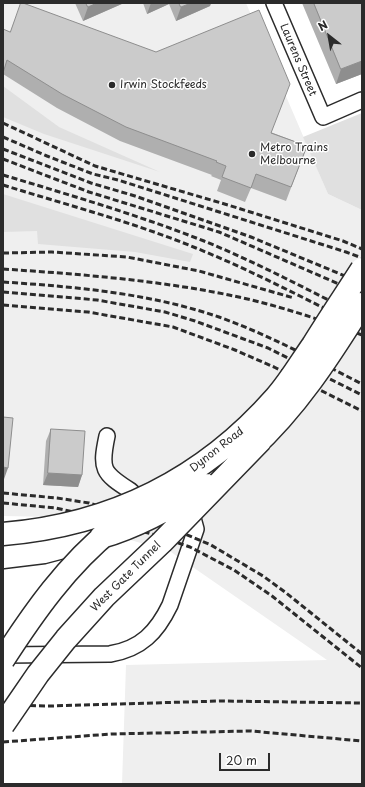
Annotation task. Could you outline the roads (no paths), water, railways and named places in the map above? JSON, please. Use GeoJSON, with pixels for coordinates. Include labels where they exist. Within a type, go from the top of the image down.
{"type":"FeatureCollection","features":[{"type":"Feature","properties":{"kind":"main road","name":"Dynon Road"},"geometry":{"type":"LineString","coordinates":[[3,534],[42,529],[100,515],[139,501],[170,485],[223,447],[255,419],[277,396],[295,372],[362,269]]}},
{"type":"Feature","properties":{"kind":"main road","name":"Dynon Road"},"geometry":{"type":"LineString","coordinates":[[3,557],[44,552],[119,532],[173,506],[225,471],[261,440],[296,402],[329,357],[362,304]]}},
{"type":"Feature","properties":{"kind":"main road","name":"West Gate Tunnel"},"geometry":{"type":"LineString","coordinates":[[3,725],[43,668],[104,598],[162,542],[261,440]]}},
{"type":"Feature","properties":{"kind":"main road"},"geometry":{"type":"LineString","coordinates":[[3,660],[26,625],[56,584],[71,567],[101,537],[170,485]]}},
{"type":"Feature","properties":{"kind":"street","name":"Laurens Street"},"geometry":{"type":"LineString","coordinates":[[274,3],[323,117],[362,100]]}},
{"type":"Feature","properties":{"kind":"street"},"geometry":{"type":"LineString","coordinates":[[107,436],[103,455],[106,472],[131,491]]}},
{"type":"Feature","properties":{"kind":"street"},"geometry":{"type":"LineString","coordinates":[[3,655],[110,654],[122,652],[146,639],[156,628],[170,605],[196,529],[193,518]]}},
{"type":"Feature","properties":{"kind":"railway"},"geometry":{"type":"LineString","coordinates":[[3,123],[95,166],[228,205],[343,241],[362,249]]}},
{"type":"Feature","properties":{"kind":"railway"},"geometry":{"type":"LineString","coordinates":[[3,137],[93,174],[118,180],[362,258]]}},
{"type":"Feature","properties":{"kind":"railway"},"geometry":{"type":"LineString","coordinates":[[3,149],[91,183],[135,196],[251,237],[362,283]]}},
{"type":"Feature","properties":{"kind":"railway"},"geometry":{"type":"LineString","coordinates":[[3,159],[89,192],[219,232],[362,294]]}},
{"type":"Feature","properties":{"kind":"railway"},"geometry":{"type":"LineString","coordinates":[[3,175],[129,214],[204,241],[264,268],[362,317]]}},
{"type":"Feature","properties":{"kind":"railway"},"geometry":{"type":"LineString","coordinates":[[3,185],[124,222],[196,248],[259,276],[362,327]]}},
{"type":"Feature","properties":{"kind":"railway"},"geometry":{"type":"LineString","coordinates":[[3,253],[52,252],[127,257],[199,271],[294,298]]}},
{"type":"Feature","properties":{"kind":"railway"},"geometry":{"type":"LineString","coordinates":[[3,269],[116,278],[201,290],[280,307],[362,335]]}},
{"type":"Feature","properties":{"kind":"railway"},"geometry":{"type":"LineString","coordinates":[[3,282],[112,292],[166,302],[192,309],[238,324],[292,348],[362,384]]}},
{"type":"Feature","properties":{"kind":"railway"},"geometry":{"type":"LineString","coordinates":[[3,292],[97,300],[165,312],[195,321],[268,348],[362,395]]}},
{"type":"Feature","properties":{"kind":"railway"},"geometry":{"type":"LineString","coordinates":[[3,305],[88,312],[173,327],[235,350],[274,367],[362,411]]}},
{"type":"Feature","properties":{"kind":"railway"},"geometry":{"type":"LineString","coordinates":[[3,493],[57,498],[89,503],[185,534],[211,545],[263,576],[362,654]]}},
{"type":"Feature","properties":{"kind":"railway"},"geometry":{"type":"LineString","coordinates":[[3,503],[56,508],[82,514],[155,535],[190,547],[234,570],[272,596],[362,668]]}},
{"type":"Feature","properties":{"kind":"railway"},"geometry":{"type":"LineString","coordinates":[[3,705],[50,706],[220,701],[362,703]]}},
{"type":"Feature","properties":{"kind":"railway"},"geometry":{"type":"LineString","coordinates":[[3,742],[111,734],[251,731],[362,741]]}},
{"type":"Feature","properties":{"kind":"place","name":"Irwin Stockfeeds"},"geometry":{"type":"Point","coordinates":[112,85]}},
{"type":"Feature","properties":{"kind":"place","name":"Metro Trains Melbourne"},"geometry":{"type":"Point","coordinates":[252,154]}}]}
